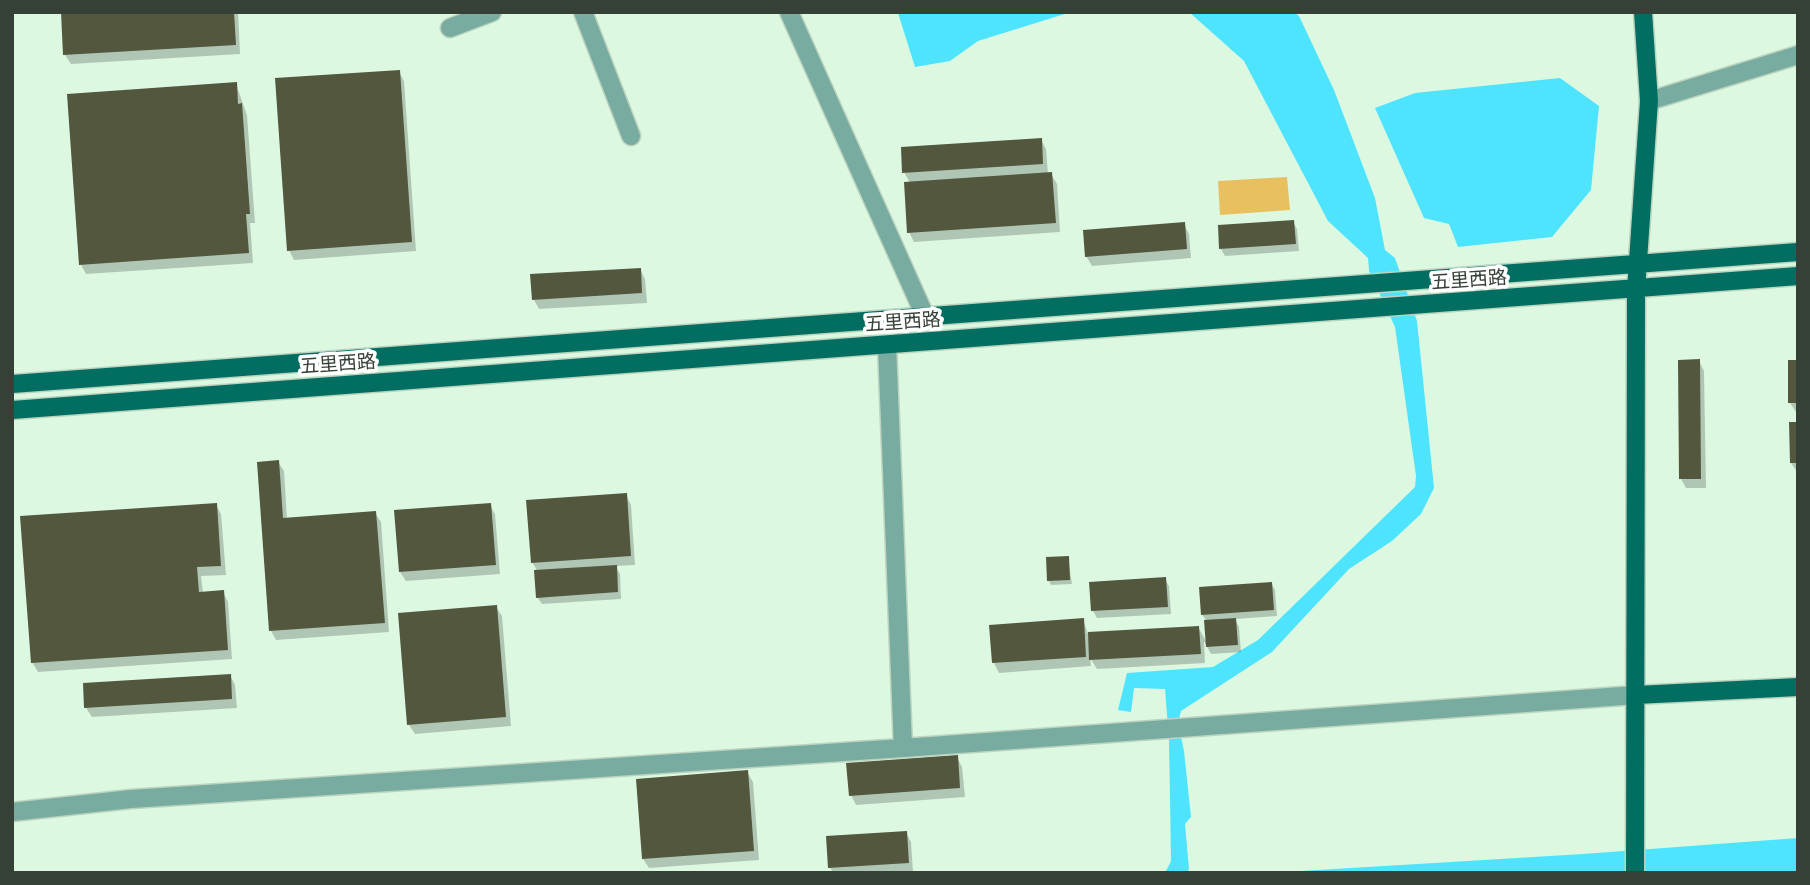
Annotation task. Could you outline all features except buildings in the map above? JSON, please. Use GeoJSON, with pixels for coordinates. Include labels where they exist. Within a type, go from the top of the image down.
{"type":"FeatureCollection","features":[{"type":"Feature","properties":{"kind":"main road"},"geometry":{"type":"LineString","coordinates":[[1635,873],[1636,290],[1649,101],[1643,12]]}},
{"type":"Feature","properties":{"kind":"main road","name":"五里西路"},"geometry":{"type":"LineString","coordinates":[[12,384],[1798,252]]}},
{"type":"Feature","properties":{"kind":"main road","name":"五里西路"},"geometry":{"type":"LineString","coordinates":[[12,410],[1798,276]]}},
{"type":"Feature","properties":{"kind":"main road"},"geometry":{"type":"LineString","coordinates":[[1636,695],[1798,687]]}},
{"type":"Feature","properties":{"kind":"street"},"geometry":{"type":"LineString","coordinates":[[450,28],[492,12]]}},
{"type":"Feature","properties":{"kind":"street"},"geometry":{"type":"LineString","coordinates":[[583,12],[631,136]]}},
{"type":"Feature","properties":{"kind":"street"},"geometry":{"type":"LineString","coordinates":[[789,12],[925,316]]}},
{"type":"Feature","properties":{"kind":"street"},"geometry":{"type":"LineString","coordinates":[[1649,101],[1798,55]]}},
{"type":"Feature","properties":{"kind":"street"},"geometry":{"type":"LineString","coordinates":[[887,345],[903,748]]}},
{"type":"Feature","properties":{"kind":"street"},"geometry":{"type":"LineString","coordinates":[[12,812],[145,798],[1164,730],[1636,695]]}},
{"type":"Feature","properties":{"kind":"shaded area"},"geometry":{"type":"Polygon","coordinates":[[[1287,177],[1290,210],[1220,215],[1218,181],[1287,177]]]}},
{"type":"Feature","properties":{"kind":"water"},"geometry":{"type":"Polygon","coordinates":[[[1071,12],[978,41],[950,61],[915,67],[898,13],[1071,12]]]}},
{"type":"Feature","properties":{"kind":"water"},"geometry":{"type":"Polygon","coordinates":[[[1189,12],[1294,12],[1299,16],[1334,90],[1375,198],[1385,250],[1395,258],[1417,321],[1434,488],[1421,514],[1392,541],[1349,569],[1272,652],[1181,711],[1178,723],[1184,751],[1191,817],[1185,824],[1189,869],[1187,873],[1165,873],[1171,861],[1169,741],[1165,689],[1134,688],[1131,712],[1118,710],[1127,673],[1213,667],[1258,640],[1415,487],[1416,476],[1395,327],[1369,271],[1368,258],[1328,221],[1244,61],[1189,12]]]}},
{"type":"Feature","properties":{"kind":"water"},"geometry":{"type":"Polygon","coordinates":[[[1560,78],[1599,106],[1591,190],[1552,237],[1458,247],[1449,224],[1424,218],[1375,108],[1415,93],[1560,78]]]}},
{"type":"Feature","properties":{"kind":"water"},"geometry":{"type":"Polygon","coordinates":[[[1798,838],[1798,873],[1268,873],[1583,854],[1798,838]]]}}]}
